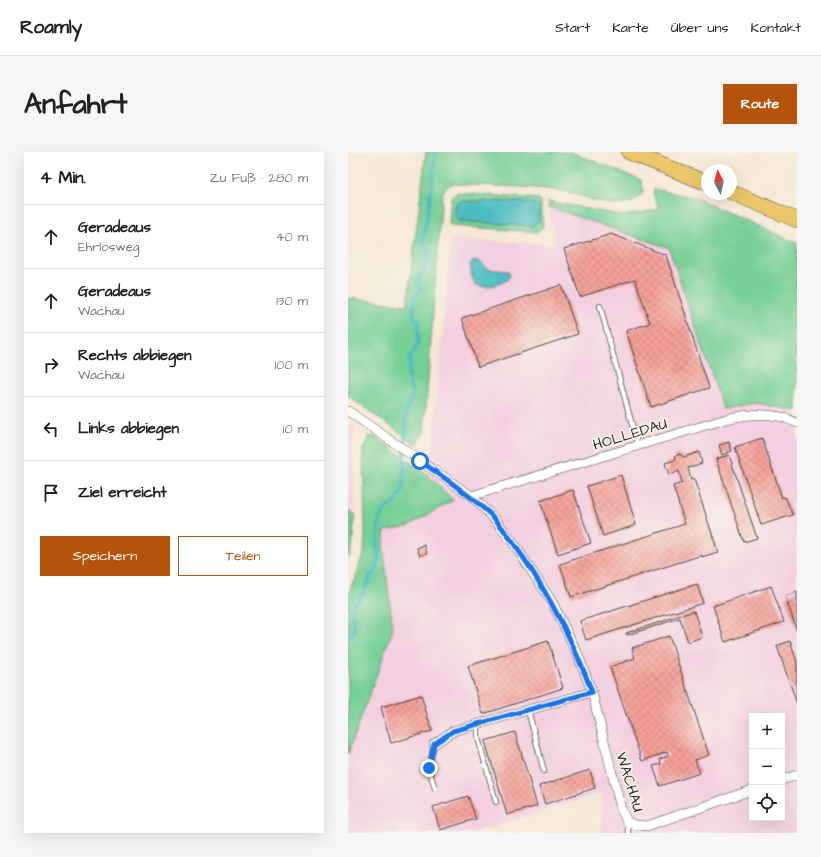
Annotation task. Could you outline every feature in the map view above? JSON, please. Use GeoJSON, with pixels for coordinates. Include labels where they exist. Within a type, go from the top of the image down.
{"type":"FeatureCollection","features":[{"type":"Feature","properties":{"kind":"main road"},"geometry":{"type":"LineString","coordinates":[[629,152],[701,181]]}},
{"type":"Feature","properties":{"kind":"main road"},"geometry":{"type":"LineString","coordinates":[[737,195],[797,220]]}},
{"type":"Feature","properties":{"kind":"street","name":"WACHAU"},"geometry":{"type":"LineString","coordinates":[[348,411],[390,438],[418,460],[471,496],[496,520],[533,572],[552,602],[568,635],[592,692],[613,780],[621,808],[627,822],[647,826],[749,791]]}},
{"type":"Feature","properties":{"kind":"street","name":"HOLLEDAU"},"geometry":{"type":"LineString","coordinates":[[471,496],[638,447],[726,419],[748,415],[779,417],[797,423]]}},
{"type":"Feature","properties":{"kind":"street"},"geometry":{"type":"LineString","coordinates":[[434,744],[453,731],[592,692]]}},
{"type":"Feature","properties":{"kind":"street"},"geometry":{"type":"LineString","coordinates":[[785,779],[797,775]]}},
{"type":"Feature","properties":{"kind":"lane"},"geometry":{"type":"LineString","coordinates":[[600,306],[638,447]]}},
{"type":"Feature","properties":{"kind":"lane"},"geometry":{"type":"LineString","coordinates":[[528,710],[544,771]]}},
{"type":"Feature","properties":{"kind":"lane"},"geometry":{"type":"LineString","coordinates":[[478,724],[478,738],[496,802]]}},
{"type":"Feature","properties":{"kind":"lane"},"geometry":{"type":"LineString","coordinates":[[434,744],[429,768],[435,789]]}},
{"type":"Feature","properties":{"kind":"lane"},"geometry":{"type":"LineString","coordinates":[[627,822],[628,833]]}},
{"type":"Feature","properties":{"kind":"shaded area"},"geometry":{"type":"Polygon","coordinates":[[[549,207],[669,248],[723,409],[755,403],[797,411],[797,833],[602,833],[602,793],[471,833],[348,833],[348,754],[364,707],[385,530],[408,526],[453,500],[427,474],[432,450],[451,239],[555,244],[549,207]],[[479,261],[472,278],[503,270],[488,269],[479,261]]]}},
{"type":"Feature","properties":{"kind":"shaded area"},"geometry":{"type":"Polygon","coordinates":[[[348,423],[355,428],[352,450],[355,515],[348,510],[348,423]]]}},
{"type":"Feature","properties":{"kind":"green space"},"geometry":{"type":"Polygon","coordinates":[[[426,152],[571,152],[641,180],[644,191],[634,201],[628,203],[608,204],[557,190],[450,184],[442,193],[424,433],[417,445],[348,396],[348,298],[407,305],[426,152]]]}},
{"type":"Feature","properties":{"kind":"green space"},"geometry":{"type":"Polygon","coordinates":[[[654,189],[693,197],[797,243],[797,411],[755,403],[723,409],[669,248],[549,207],[548,201],[624,216],[659,209],[653,194],[654,189]]]}},
{"type":"Feature","properties":{"kind":"green space"},"geometry":{"type":"Polygon","coordinates":[[[457,193],[539,199],[541,201],[543,227],[537,232],[452,226],[449,224],[451,198],[457,193]],[[526,202],[456,204],[455,216],[460,221],[533,226],[526,202]]]}},
{"type":"Feature","properties":{"kind":"green space"},"geometry":{"type":"Polygon","coordinates":[[[370,436],[375,437],[427,474],[453,500],[408,526],[385,531],[383,545],[393,629],[348,754],[348,595],[364,552],[365,530],[363,450],[370,436]]]}},
{"type":"Feature","properties":{"kind":"green space"},"geometry":{"type":"Polygon","coordinates":[[[348,510],[355,515],[352,548],[348,559],[348,510]]]}},
{"type":"Feature","properties":{"kind":"water"},"geometry":{"type":"Polygon","coordinates":[[[461,201],[526,202],[538,205],[540,209],[539,221],[533,226],[459,221],[455,217],[456,204],[461,201]]]}},
{"type":"Feature","properties":{"kind":"water"},"geometry":{"type":"Polygon","coordinates":[[[473,261],[479,261],[488,269],[508,271],[510,276],[504,282],[499,284],[484,286],[476,285],[472,278],[470,264],[473,261]]]}},
{"type":"Feature","properties":{"kind":"building"},"geometry":{"type":"Polygon","coordinates":[[[611,234],[666,255],[709,388],[651,407],[626,331],[650,323],[635,279],[580,297],[564,249],[611,234]]]}},
{"type":"Feature","properties":{"kind":"building"},"geometry":{"type":"Polygon","coordinates":[[[561,285],[578,334],[478,367],[462,318],[561,285]]]}},
{"type":"Feature","properties":{"kind":"building"},"geometry":{"type":"Polygon","coordinates":[[[762,438],[782,498],[785,497],[793,515],[761,525],[735,447],[762,438]]]}},
{"type":"Feature","properties":{"kind":"building"},"geometry":{"type":"Polygon","coordinates":[[[729,442],[732,451],[722,455],[719,445],[729,442]]]}},
{"type":"Feature","properties":{"kind":"building"},"geometry":{"type":"Polygon","coordinates":[[[699,452],[702,463],[688,468],[691,480],[694,479],[718,552],[702,557],[702,555],[571,597],[560,564],[685,524],[673,486],[682,483],[679,471],[669,475],[665,463],[675,460],[676,455],[680,454],[684,457],[699,452]]]}},
{"type":"Feature","properties":{"kind":"building"},"geometry":{"type":"Polygon","coordinates":[[[729,455],[757,538],[744,542],[716,459],[729,455]]]}},
{"type":"Feature","properties":{"kind":"building"},"geometry":{"type":"Polygon","coordinates":[[[621,475],[636,525],[603,536],[587,486],[621,475]]]}},
{"type":"Feature","properties":{"kind":"building"},"geometry":{"type":"Polygon","coordinates":[[[573,490],[591,543],[558,554],[540,501],[573,490]]]}},
{"type":"Feature","properties":{"kind":"building"},"geometry":{"type":"Polygon","coordinates":[[[424,545],[427,553],[420,556],[417,548],[424,545]]]}},
{"type":"Feature","properties":{"kind":"building"},"geometry":{"type":"Polygon","coordinates":[[[697,584],[703,603],[586,640],[580,621],[697,584]]]}},
{"type":"Feature","properties":{"kind":"building"},"geometry":{"type":"Polygon","coordinates":[[[771,586],[784,622],[725,642],[713,606],[771,586]]]}},
{"type":"Feature","properties":{"kind":"building"},"geometry":{"type":"Polygon","coordinates":[[[797,592],[797,631],[785,596],[797,592]]]}},
{"type":"Feature","properties":{"kind":"building"},"geometry":{"type":"Polygon","coordinates":[[[694,611],[702,637],[688,642],[680,618],[627,635],[626,633],[694,611]]]}},
{"type":"Feature","properties":{"kind":"building"},"geometry":{"type":"Polygon","coordinates":[[[669,636],[709,755],[695,760],[700,773],[660,786],[653,766],[661,764],[660,759],[668,756],[667,752],[642,761],[610,667],[635,658],[632,648],[669,636]]]}},
{"type":"Feature","properties":{"kind":"building"},"geometry":{"type":"Polygon","coordinates":[[[548,641],[563,688],[483,714],[468,666],[548,641]]]}},
{"type":"Feature","properties":{"kind":"building"},"geometry":{"type":"Polygon","coordinates":[[[790,641],[797,662],[797,704],[777,646],[790,641]]]}},
{"type":"Feature","properties":{"kind":"building"},"geometry":{"type":"Polygon","coordinates":[[[421,695],[432,731],[391,743],[381,707],[421,695]]]}},
{"type":"Feature","properties":{"kind":"building"},"geometry":{"type":"Polygon","coordinates":[[[515,732],[537,806],[507,815],[485,741],[515,732]]]}},
{"type":"Feature","properties":{"kind":"building"},"geometry":{"type":"Polygon","coordinates":[[[590,770],[595,788],[545,804],[539,786],[590,770]]]}},
{"type":"Feature","properties":{"kind":"building"},"geometry":{"type":"Polygon","coordinates":[[[468,796],[476,819],[440,830],[433,807],[468,796]]]}},
{"type":"Feature","properties":{"kind":"waterway"},"geometry":{"type":"LineString","coordinates":[[348,637],[355,631],[352,611],[354,604],[363,594],[370,577],[377,569],[379,559],[377,545],[380,516],[386,508],[396,502],[403,490],[406,413],[413,394],[408,377],[410,357],[418,345],[418,321],[413,316],[415,297],[421,291],[417,280],[427,264],[428,248],[422,241],[428,213],[436,152]]}},
{"type":"Feature","properties":{"kind":"route"},"geometry":{"type":"LineString","coordinates":[[420,461],[471,496],[496,520],[514,544],[552,602],[578,655],[592,692],[453,731],[434,744],[429,768]]}}]}
